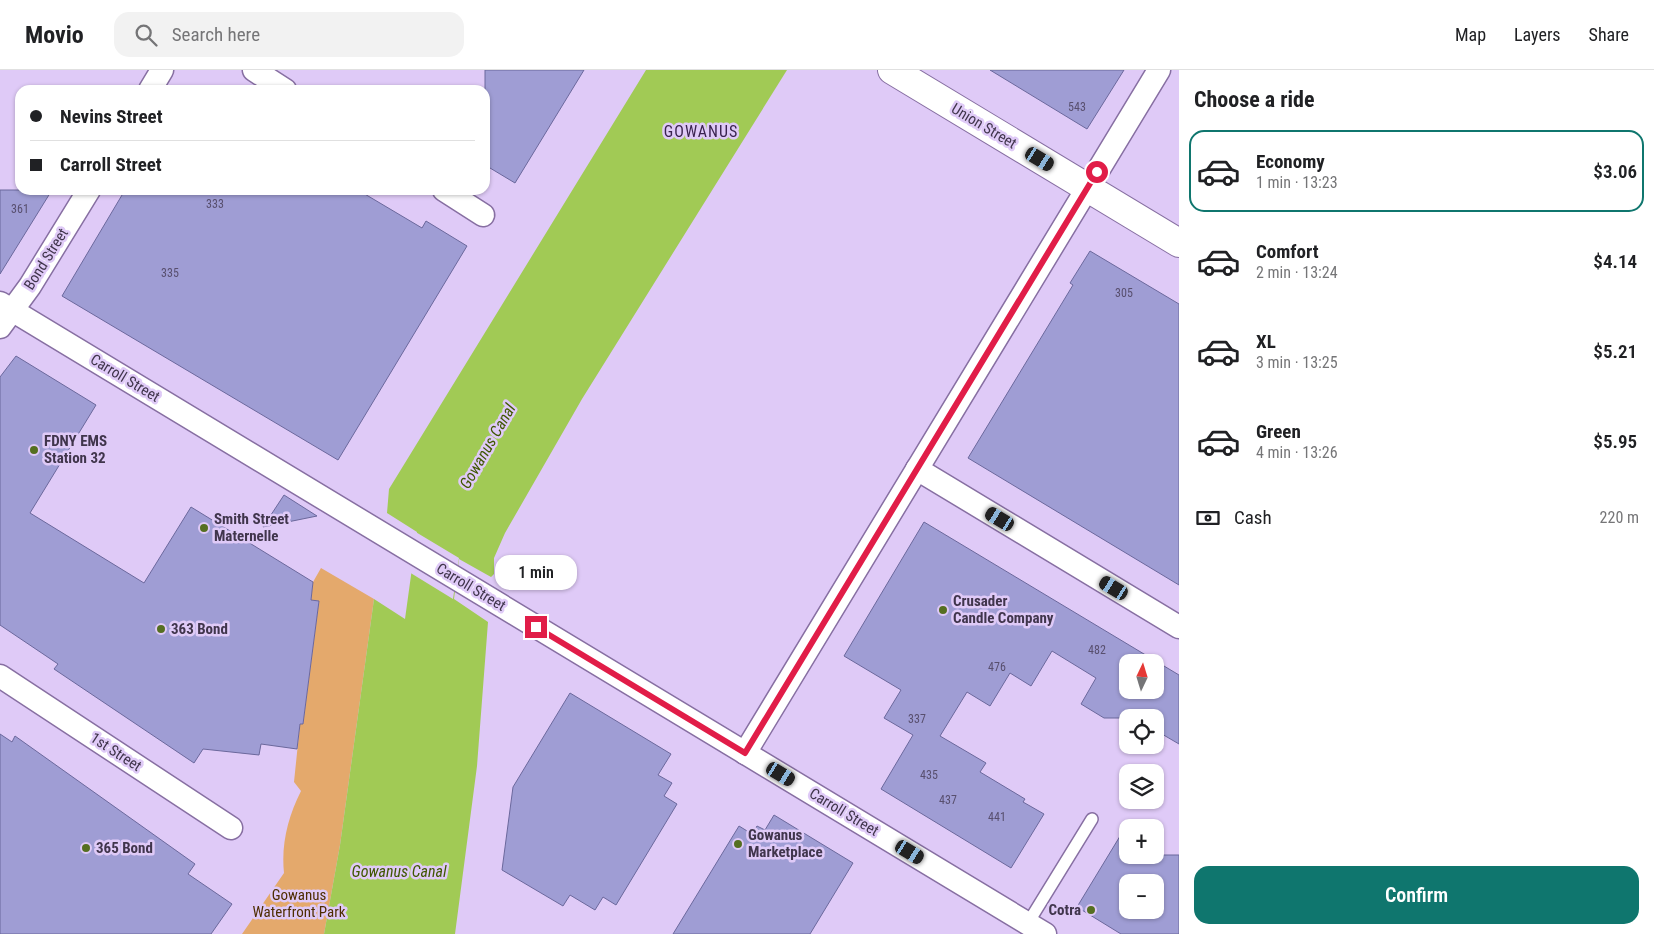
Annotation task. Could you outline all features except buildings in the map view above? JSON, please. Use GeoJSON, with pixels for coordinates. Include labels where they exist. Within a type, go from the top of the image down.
{"type":"FeatureCollection","features":[{"type":"Feature","properties":{"kind":"street"},"geometry":{"type":"LineString","coordinates":[[153,85],[162,70]]}},
{"type":"Feature","properties":{"kind":"street"},"geometry":{"type":"LineString","coordinates":[[254,70],[277,85]]}},
{"type":"Feature","properties":{"kind":"street","name":"Union Street"},"geometry":{"type":"LineString","coordinates":[[892,70],[1179,243]]}},
{"type":"Feature","properties":{"kind":"street"},"geometry":{"type":"LineString","coordinates":[[745,753],[1159,70]]}},
{"type":"Feature","properties":{"kind":"street","name":"Bond Street"},"geometry":{"type":"LineString","coordinates":[[4,313],[30,286],[86,195]]}},
{"type":"Feature","properties":{"kind":"street"},"geometry":{"type":"LineString","coordinates":[[452,195],[484,215]]}},
{"type":"Feature","properties":{"kind":"street","name":"Carroll Street"},"geometry":{"type":"LineString","coordinates":[[4,313],[245,450],[1036,929]]}},
{"type":"Feature","properties":{"kind":"street"},"geometry":{"type":"LineString","coordinates":[[917,469],[1179,627]]}},
{"type":"Feature","properties":{"kind":"street","name":"1st Street"},"geometry":{"type":"LineString","coordinates":[[0,676],[231,828]]}},
{"type":"Feature","properties":{"kind":"lane"},"geometry":{"type":"LineString","coordinates":[[1036,929],[1092,819]]}},
{"type":"Feature","properties":{"kind":"green space","name":"Gowanus Waterfront Park"},"geometry":{"type":"Polygon","coordinates":[[[321,568],[374,599],[340,845],[324,934],[242,934],[284,873],[283,862],[286,831],[301,791],[294,782],[300,724],[303,724],[319,601],[311,600],[313,582],[321,568]]]}},
{"type":"Feature","properties":{"kind":"water","name":"Gowanus Canal"},"geometry":{"type":"Polygon","coordinates":[[[646,70],[787,70],[582,399],[505,533],[494,558],[494,574],[491,577],[459,559],[454,599],[488,622],[477,766],[455,934],[324,934],[340,845],[374,599],[405,619],[417,532],[387,513],[389,489],[646,70]]]}},
{"type":"Feature","properties":{"kind":"pier"},"geometry":{"type":"Polygon","coordinates":[[[384,513],[459,558],[453,599],[409,572],[414,533],[384,513]]]}},
{"type":"Feature","properties":{"kind":"place","name":"FDNY EMS Station 32"},"geometry":{"type":"Point","coordinates":[34,450]}},
{"type":"Feature","properties":{"kind":"place","name":"Smith Street Maternelle"},"geometry":{"type":"Point","coordinates":[204,528]}},
{"type":"Feature","properties":{"kind":"place","name":"Crusader Candle Company"},"geometry":{"type":"Point","coordinates":[943,610]}},
{"type":"Feature","properties":{"kind":"place","name":"363 Bond"},"geometry":{"type":"Point","coordinates":[161,629]}},
{"type":"Feature","properties":{"kind":"place","name":"Gowanus Marketplace"},"geometry":{"type":"Point","coordinates":[738,844]}},
{"type":"Feature","properties":{"kind":"place","name":"365 Bond"},"geometry":{"type":"Point","coordinates":[86,848]}},
{"type":"Feature","properties":{"kind":"place","name":"Cotra"},"geometry":{"type":"Point","coordinates":[1091,910]}},
{"type":"Feature","properties":{"kind":"district","name":"GOWANUS"},"geometry":{"type":"Point","coordinates":[701,131]}},
{"type":"Feature","properties":{"kind":"route"},"geometry":{"type":"LineString","coordinates":[[536,627],[745,753],[1097,172]]}}]}
